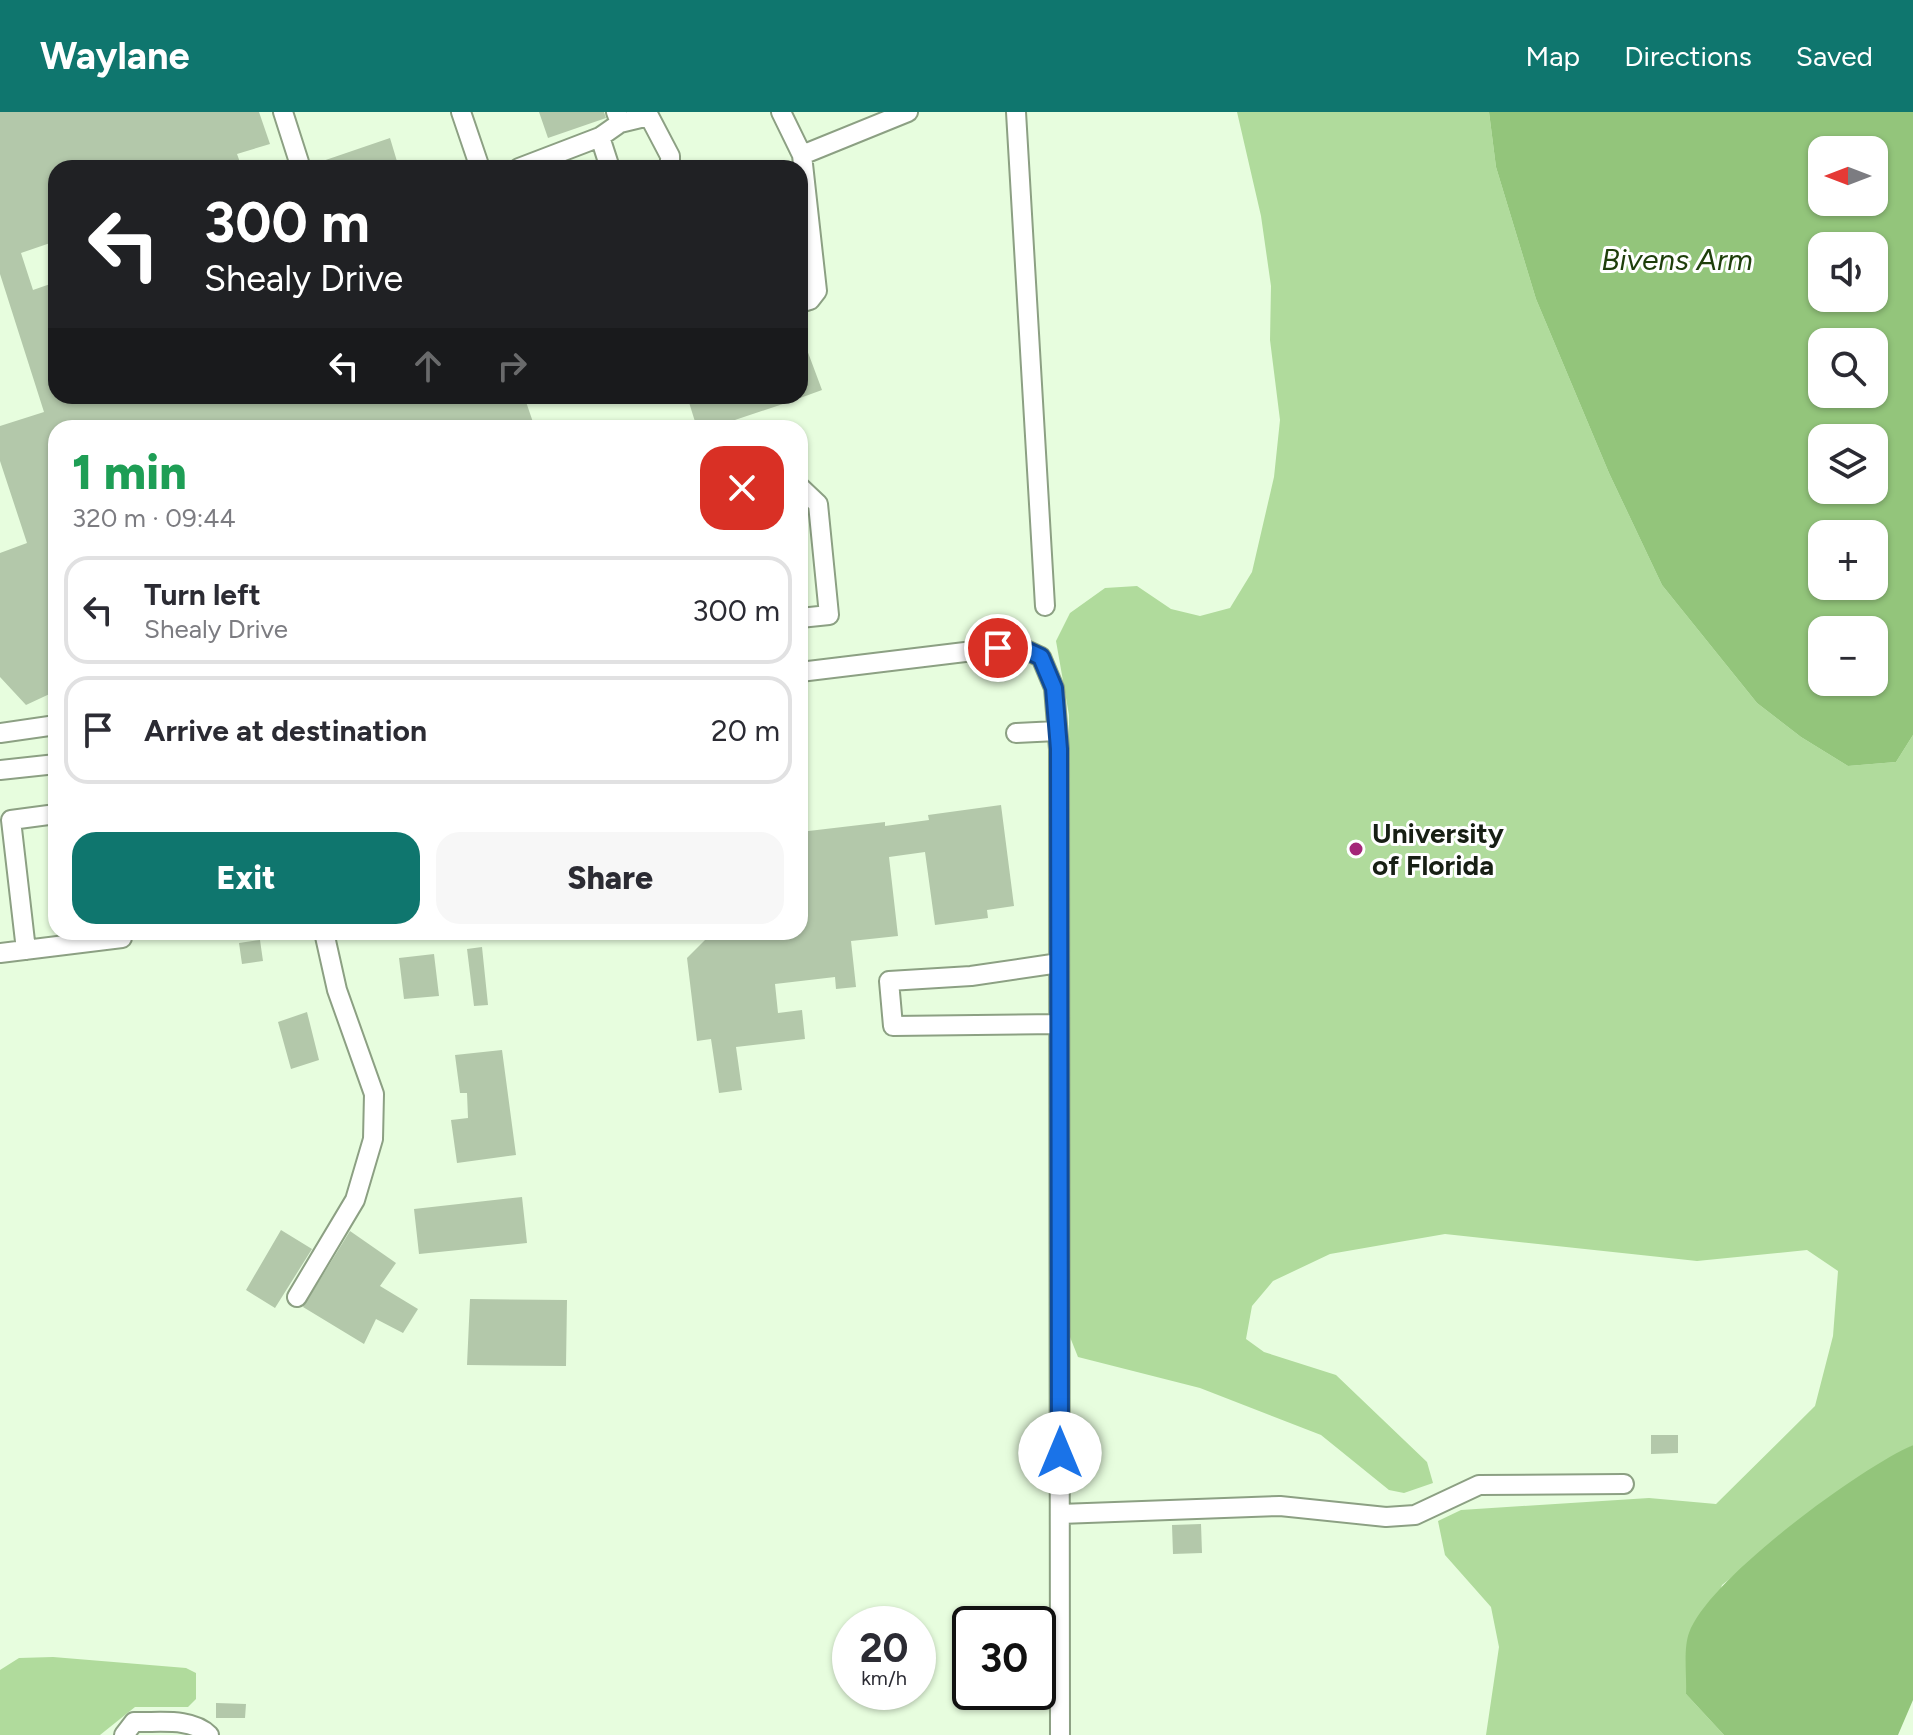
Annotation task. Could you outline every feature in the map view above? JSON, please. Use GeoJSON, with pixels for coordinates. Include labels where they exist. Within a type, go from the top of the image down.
{"type":"FeatureCollection","features":[{"type":"Feature","properties":{"kind":"street"},"geometry":{"type":"LineString","coordinates":[[283,112],[298,160]]}},
{"type":"Feature","properties":{"kind":"street"},"geometry":{"type":"LineString","coordinates":[[461,112],[477,160]]}},
{"type":"Feature","properties":{"kind":"street"},"geometry":{"type":"LineString","coordinates":[[781,112],[803,160]]}},
{"type":"Feature","properties":{"kind":"street"},"geometry":{"type":"LineString","coordinates":[[802,155],[908,112]]}},
{"type":"Feature","properties":{"kind":"street"},"geometry":{"type":"LineString","coordinates":[[1016,112],[1045,606]]}},
{"type":"Feature","properties":{"kind":"street"},"geometry":{"type":"LineString","coordinates":[[540,160],[600,137],[618,118],[657,114],[670,160]]}},
{"type":"Feature","properties":{"kind":"street"},"geometry":{"type":"LineString","coordinates":[[600,137],[607,160]]}},
{"type":"Feature","properties":{"kind":"street"},"geometry":{"type":"LineString","coordinates":[[808,209],[817,291],[808,301]]}},
{"type":"Feature","properties":{"kind":"street"},"geometry":{"type":"LineString","coordinates":[[808,495],[818,504],[829,615],[808,617]]}},
{"type":"Feature","properties":{"kind":"street"},"geometry":{"type":"LineString","coordinates":[[808,671],[998,648],[1026,650],[1041,657],[1054,688],[1059,963],[1060,1735]]}},
{"type":"Feature","properties":{"kind":"street"},"geometry":{"type":"LineString","coordinates":[[0,733],[48,726]]}},
{"type":"Feature","properties":{"kind":"street"},"geometry":{"type":"LineString","coordinates":[[1016,733],[1057,731]]}},
{"type":"Feature","properties":{"kind":"street"},"geometry":{"type":"LineString","coordinates":[[0,770],[48,765]]}},
{"type":"Feature","properties":{"kind":"street"},"geometry":{"type":"LineString","coordinates":[[26,950],[11,820],[48,815]]}},
{"type":"Feature","properties":{"kind":"street"},"geometry":{"type":"LineString","coordinates":[[0,953],[66,940]]}},
{"type":"Feature","properties":{"kind":"street"},"geometry":{"type":"LineString","coordinates":[[297,1297],[355,1200],[373,1139],[374,1094],[337,990],[326,940]]}},
{"type":"Feature","properties":{"kind":"street"},"geometry":{"type":"LineString","coordinates":[[1059,963],[971,976],[889,981],[893,1026],[1059,1024]]}},
{"type":"Feature","properties":{"kind":"street"},"geometry":{"type":"LineString","coordinates":[[1060,1514],[1280,1506],[1386,1517],[1415,1515],[1479,1485],[1624,1484]]}},
{"type":"Feature","properties":{"kind":"street"},"geometry":{"type":"LineString","coordinates":[[124,1735],[134,1722],[179,1723],[201,1727],[209,1735]]}},
{"type":"Feature","properties":{"kind":"shaded area"},"geometry":{"type":"Polygon","coordinates":[[[1237,112],[1489,112],[1496,167],[1536,299],[1609,473],[1662,585],[1757,703],[1801,737],[1848,766],[1896,762],[1913,735],[1913,1445],[1840,1491],[1722,1585],[1686,1694],[1724,1735],[1486,1735],[1499,1647],[1491,1607],[1445,1555],[1438,1521],[1461,1510],[1649,1498],[1716,1504],[1815,1406],[1833,1336],[1838,1271],[1807,1250],[1697,1261],[1445,1234],[1330,1254],[1273,1281],[1252,1306],[1246,1339],[1264,1352],[1336,1375],[1427,1462],[1433,1483],[1404,1493],[1389,1490],[1321,1435],[1200,1388],[1078,1357],[1070,1337],[1069,715],[1056,641],[1070,613],[1105,588],[1137,586],[1171,609],[1200,616],[1230,608],[1252,572],[1274,477],[1280,420],[1270,340],[1271,286],[1261,216],[1237,112]]]}},
{"type":"Feature","properties":{"kind":"shaded area"},"geometry":{"type":"Polygon","coordinates":[[[53,1657],[186,1668],[196,1673],[196,1699],[188,1707],[135,1707],[100,1735],[0,1735],[0,1670],[19,1658],[53,1657]]]}},
{"type":"Feature","properties":{"kind":"water","name":"Bivens Arm"},"geometry":{"type":"Polygon","coordinates":[[[1489,112],[1913,112],[1913,735],[1896,762],[1848,766],[1801,737],[1757,703],[1662,585],[1609,473],[1536,299],[1496,167],[1489,112]]]}},
{"type":"Feature","properties":{"kind":"water"},"geometry":{"type":"Polygon","coordinates":[[[1913,1445],[1913,1700],[1898,1735],[1724,1735],[1686,1694],[1687,1640],[1702,1610],[1754,1556],[1788,1527],[1858,1476],[1913,1445]]]}},
{"type":"Feature","properties":{"kind":"building"},"geometry":{"type":"Polygon","coordinates":[[[0,112],[259,112],[270,144],[237,154],[239,160],[48,160],[48,244],[21,253],[33,290],[48,285],[48,404],[527,404],[532,420],[48,420],[48,695],[26,705],[0,677],[0,553],[27,543],[0,461],[0,426],[44,412],[0,274],[0,112]]]}},
{"type":"Feature","properties":{"kind":"building"},"geometry":{"type":"Polygon","coordinates":[[[539,112],[604,112],[606,118],[548,138],[539,112]]]}},
{"type":"Feature","properties":{"kind":"building"},"geometry":{"type":"Polygon","coordinates":[[[390,138],[397,160],[326,160],[390,138]]]}},
{"type":"Feature","properties":{"kind":"building"},"geometry":{"type":"Polygon","coordinates":[[[808,352],[822,390],[808,395],[808,352]]]}},
{"type":"Feature","properties":{"kind":"building"},"geometry":{"type":"Polygon","coordinates":[[[690,404],[783,404],[735,420],[694,420],[690,404]]]}},
{"type":"Feature","properties":{"kind":"building"},"geometry":{"type":"Polygon","coordinates":[[[1001,805],[1014,906],[987,910],[988,918],[935,925],[925,852],[889,857],[898,936],[851,941],[856,987],[836,989],[835,977],[775,984],[778,1013],[802,1010],[805,1039],[736,1047],[742,1090],[719,1093],[711,1039],[697,1041],[687,958],[705,940],[808,940],[808,831],[885,822],[885,826],[929,820],[928,815],[1001,805]]]}},
{"type":"Feature","properties":{"kind":"building"},"geometry":{"type":"Polygon","coordinates":[[[260,940],[263,961],[242,964],[239,943],[260,940]]]}},
{"type":"Feature","properties":{"kind":"building"},"geometry":{"type":"Polygon","coordinates":[[[482,947],[488,1005],[474,1006],[467,949],[482,947]]]}},
{"type":"Feature","properties":{"kind":"building"},"geometry":{"type":"Polygon","coordinates":[[[434,954],[439,996],[404,999],[399,958],[434,954]]]}},
{"type":"Feature","properties":{"kind":"building"},"geometry":{"type":"Polygon","coordinates":[[[307,1012],[319,1060],[291,1069],[278,1022],[307,1012]]]}},
{"type":"Feature","properties":{"kind":"building"},"geometry":{"type":"Polygon","coordinates":[[[502,1050],[516,1155],[457,1163],[451,1120],[468,1118],[467,1093],[460,1093],[455,1055],[502,1050]]]}},
{"type":"Feature","properties":{"kind":"building"},"geometry":{"type":"Polygon","coordinates":[[[522,1197],[527,1243],[419,1254],[414,1209],[522,1197]]]}},
{"type":"Feature","properties":{"kind":"building"},"geometry":{"type":"Polygon","coordinates":[[[281,1230],[312,1249],[275,1308],[246,1290],[281,1230]]]}},
{"type":"Feature","properties":{"kind":"building"},"geometry":{"type":"Polygon","coordinates":[[[350,1231],[396,1263],[380,1286],[418,1309],[403,1333],[376,1319],[364,1344],[303,1307],[350,1231]]]}},
{"type":"Feature","properties":{"kind":"building"},"geometry":{"type":"Polygon","coordinates":[[[470,1299],[567,1300],[566,1366],[467,1365],[470,1299]]]}},
{"type":"Feature","properties":{"kind":"building"},"geometry":{"type":"Polygon","coordinates":[[[1651,1435],[1678,1435],[1678,1453],[1651,1454],[1651,1435]]]}},
{"type":"Feature","properties":{"kind":"building"},"geometry":{"type":"Polygon","coordinates":[[[1201,1524],[1202,1553],[1173,1554],[1172,1525],[1201,1524]]]}},
{"type":"Feature","properties":{"kind":"building"},"geometry":{"type":"Polygon","coordinates":[[[216,1703],[246,1704],[245,1718],[216,1718],[216,1703]]]}},
{"type":"Feature","properties":{"kind":"place","name":"University of Florida"},"geometry":{"type":"Point","coordinates":[1356,849]}},
{"type":"Feature","properties":{"kind":"route"},"geometry":{"type":"LineString","coordinates":[[998,648],[1026,650],[1041,657],[1054,688],[1059,749],[1060,1453]]}}]}
